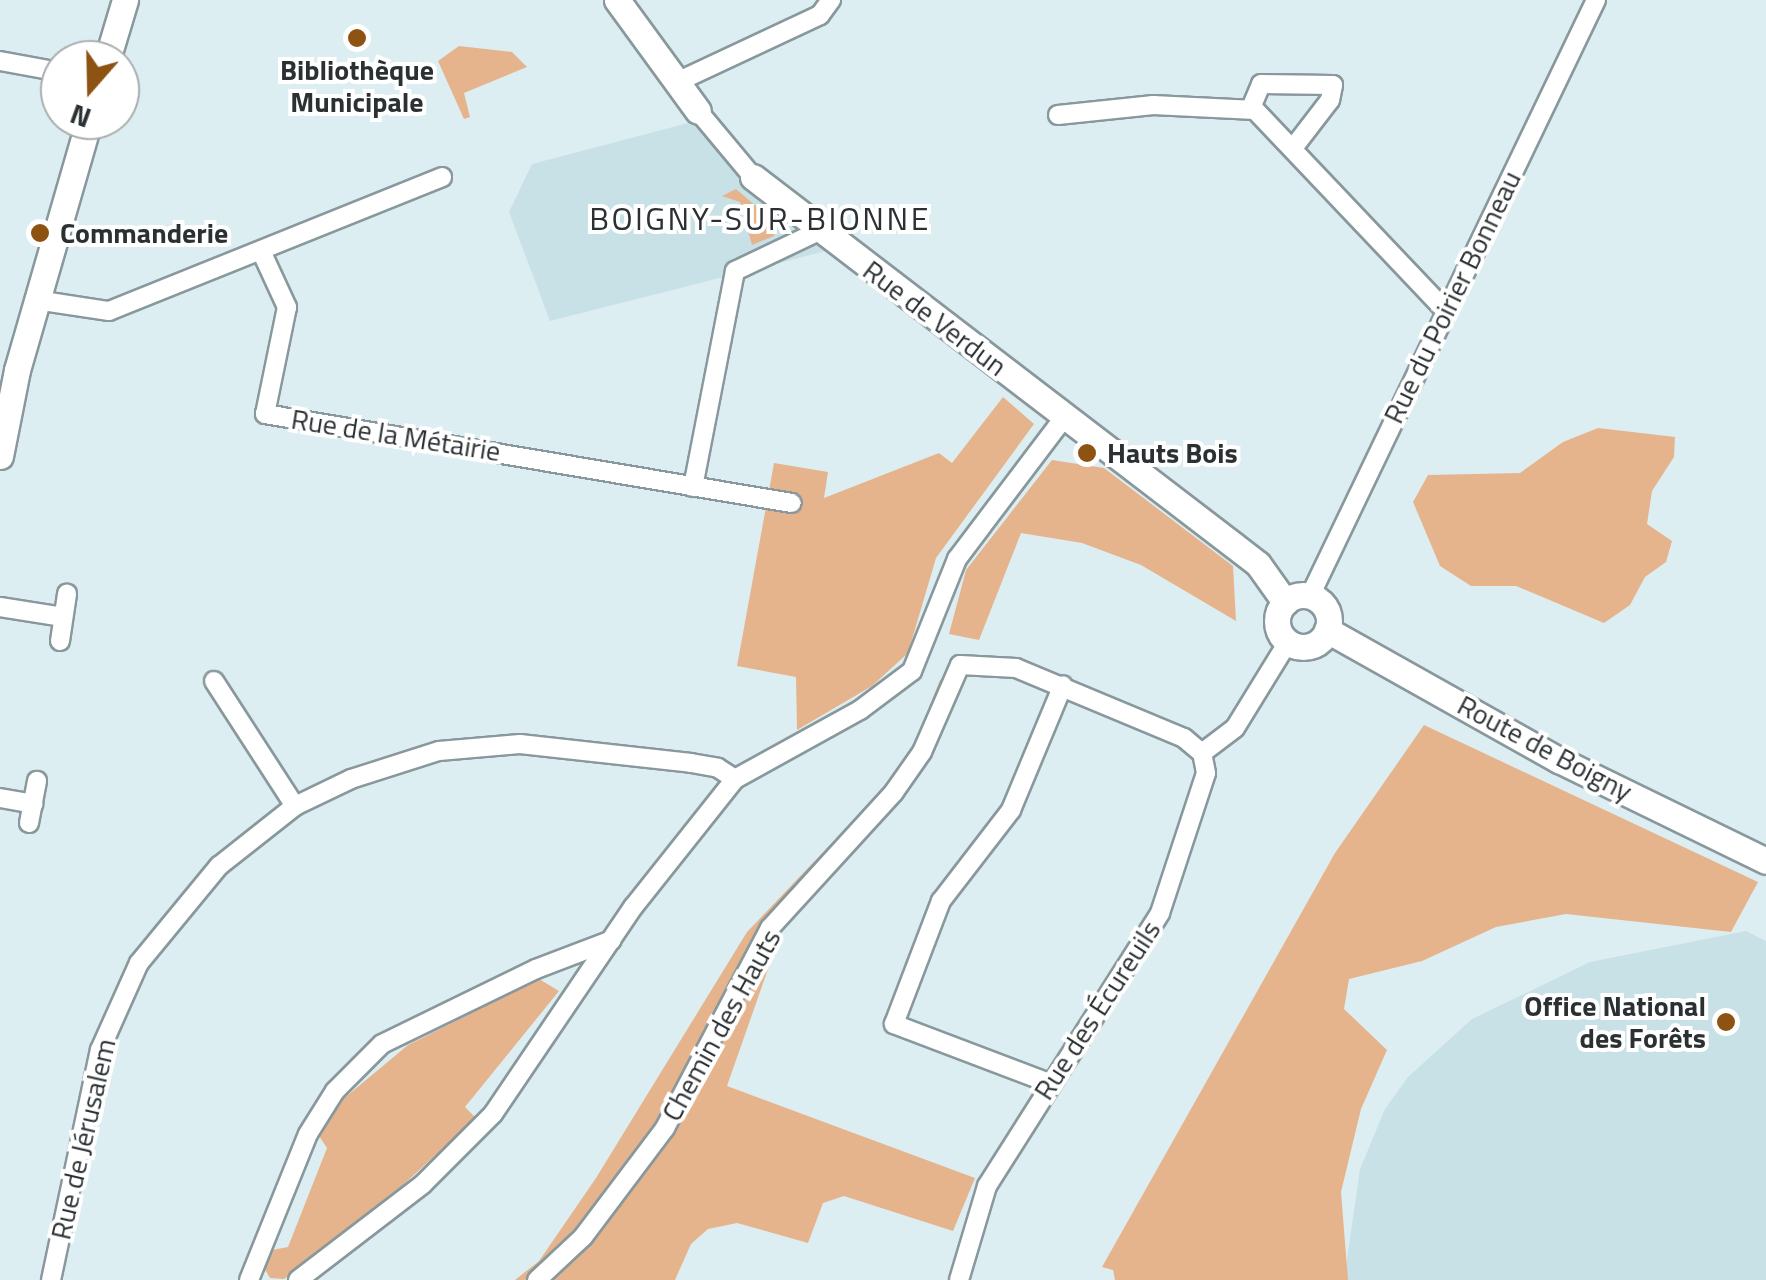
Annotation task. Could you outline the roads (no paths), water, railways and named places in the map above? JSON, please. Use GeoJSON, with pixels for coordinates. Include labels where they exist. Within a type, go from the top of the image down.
{"type":"FeatureCollection","features":[{"type":"Feature","properties":{"kind":"street"},"geometry":{"type":"LineString","coordinates":[[113,40],[125,0]]}},
{"type":"Feature","properties":{"kind":"street","name":"Rue de Verdun"},"geometry":{"type":"LineString","coordinates":[[617,0],[753,177],[1258,564],[1298,599]]}},
{"type":"Feature","properties":{"kind":"street"},"geometry":{"type":"LineString","coordinates":[[677,82],[820,15],[832,0]]}},
{"type":"Feature","properties":{"kind":"street","name":"Rue du Poirier Bonneau"},"geometry":{"type":"LineString","coordinates":[[1298,599],[1596,0]]}},
{"type":"Feature","properties":{"kind":"street"},"geometry":{"type":"LineString","coordinates":[[0,61],[40,68]]}},
{"type":"Feature","properties":{"kind":"street"},"geometry":{"type":"LineString","coordinates":[[1250,108],[1261,84],[1333,85],[1330,100],[1294,147]]}},
{"type":"Feature","properties":{"kind":"street"},"geometry":{"type":"LineString","coordinates":[[1058,115],[1154,105],[1250,108],[1294,147],[1443,308]]}},
{"type":"Feature","properties":{"kind":"street"},"geometry":{"type":"LineString","coordinates":[[0,456],[36,300],[83,140]]}},
{"type":"Feature","properties":{"kind":"street"},"geometry":{"type":"LineString","coordinates":[[36,300],[109,311],[262,253],[442,177]]}},
{"type":"Feature","properties":{"kind":"street"},"geometry":{"type":"LineString","coordinates":[[694,487],[734,271],[819,231]]}},
{"type":"Feature","properties":{"kind":"street","name":"Rue de la Métairie"},"geometry":{"type":"LineString","coordinates":[[262,253],[287,307],[265,414],[792,503]]}},
{"type":"Feature","properties":{"kind":"street"},"geometry":{"type":"LineString","coordinates":[[298,1280],[423,1184],[493,1114],[612,940],[735,780],[860,710],[912,671],[957,559],[1065,416]]}},
{"type":"Feature","properties":{"kind":"street"},"geometry":{"type":"LineString","coordinates":[[60,641],[67,594]]}},
{"type":"Feature","properties":{"kind":"street"},"geometry":{"type":"LineString","coordinates":[[1298,599],[1327,612],[1327,630],[1314,644],[1288,642],[1277,618],[1298,599]]}},
{"type":"Feature","properties":{"kind":"street"},"geometry":{"type":"LineString","coordinates":[[0,607],[63,617]]}},
{"type":"Feature","properties":{"kind":"street","name":"Route de Boigny"},"geometry":{"type":"LineString","coordinates":[[1327,630],[1560,760],[1766,860]]}},
{"type":"Feature","properties":{"kind":"street"},"geometry":{"type":"LineString","coordinates":[[1049,1083],[894,1024],[941,900],[1011,810],[1063,685],[1202,752],[1235,728],[1288,642]]}},
{"type":"Feature","properties":{"kind":"street","name":"Chemin des Hauts"},"geometry":{"type":"LineString","coordinates":[[538,1280],[583,1236],[665,1128],[770,928],[894,792],[922,752],[960,664],[1016,668],[1063,685]]}},
{"type":"Feature","properties":{"kind":"street"},"geometry":{"type":"LineString","coordinates":[[214,680],[295,806]]}},
{"type":"Feature","properties":{"kind":"street","name":"Rue de Jérusalem"},"geometry":{"type":"LineString","coordinates":[[51,1280],[100,1050],[139,963],[219,866],[295,806],[351,779],[439,751],[520,744],[691,763],[735,780]]}},
{"type":"Feature","properties":{"kind":"street","name":"Rue des Écureuils"},"geometry":{"type":"LineString","coordinates":[[959,1280],[986,1186],[1160,913],[1206,773],[1202,752]]}},
{"type":"Feature","properties":{"kind":"street"},"geometry":{"type":"LineString","coordinates":[[0,798],[31,813],[37,781]]}},
{"type":"Feature","properties":{"kind":"street"},"geometry":{"type":"LineString","coordinates":[[249,1280],[308,1134],[336,1091],[382,1044],[536,969],[612,940]]}},
{"type":"Feature","properties":{"kind":"place","name":"Bibliothèque Municipale"},"geometry":{"type":"Point","coordinates":[357,38]}},
{"type":"Feature","properties":{"kind":"place","name":"Commanderie"},"geometry":{"type":"Point","coordinates":[40,233]}},
{"type":"Feature","properties":{"kind":"place","name":"Hauts Bois"},"geometry":{"type":"Point","coordinates":[1087,453]}},
{"type":"Feature","properties":{"kind":"place","name":"Office National des Forêts"},"geometry":{"type":"Point","coordinates":[1726,1022]}},
{"type":"Feature","properties":{"kind":"district","name":"BOIGNY-SUR-BIONNE"},"geometry":{"type":"Point","coordinates":[760,218]}}]}
